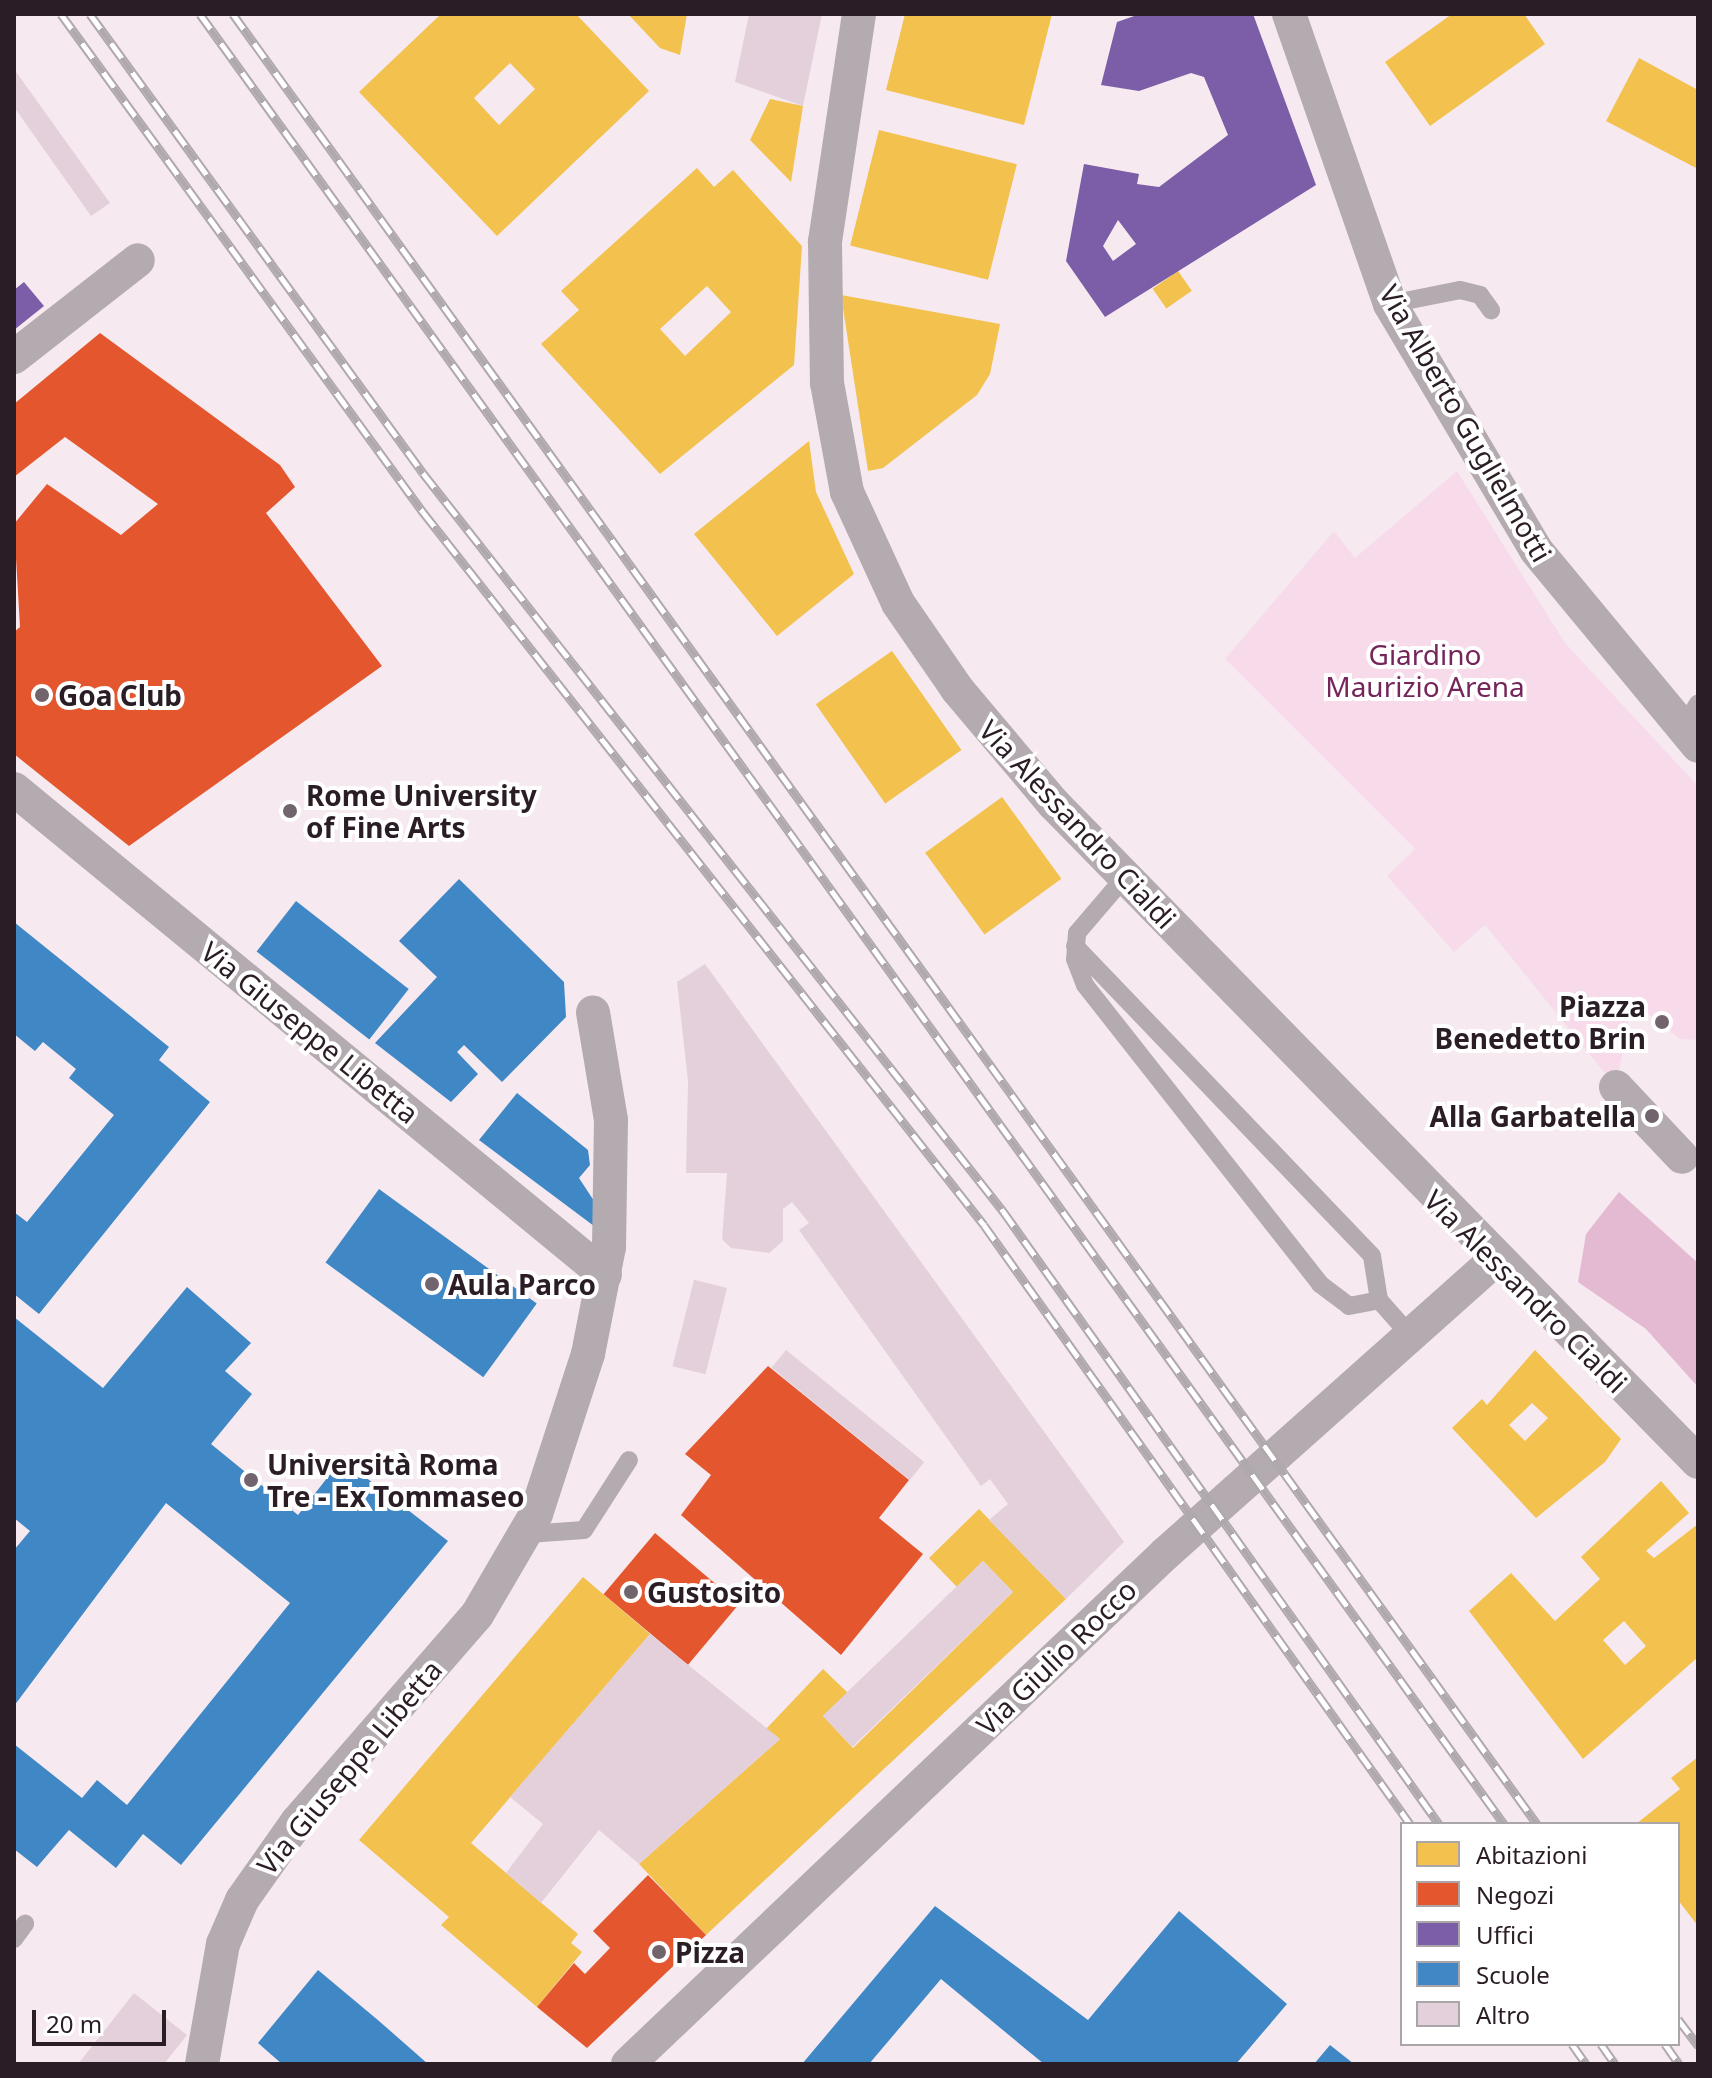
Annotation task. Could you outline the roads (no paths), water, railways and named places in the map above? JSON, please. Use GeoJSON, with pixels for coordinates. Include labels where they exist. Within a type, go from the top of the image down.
{"type":"FeatureCollection","features":[{"type":"Feature","properties":{"kind":"street","name":"Via Alessandro Cialdi"},"geometry":{"type":"LineString","coordinates":[[859,14],[838,124],[824,271],[827,383],[847,492],[878,568],[935,658],[998,740],[1124,878],[1494,1261],[1698,1462]]}},
{"type":"Feature","properties":{"kind":"street","name":"Via Alberto Guglielmotti"},"geometry":{"type":"LineString","coordinates":[[1289,14],[1390,304],[1536,550],[1693,726]]}},
{"type":"Feature","properties":{"kind":"street"},"geometry":{"type":"LineString","coordinates":[[14,357],[138,260]]}},
{"type":"Feature","properties":{"kind":"street","name":"Via Giuseppe Libetta"},"geometry":{"type":"LineString","coordinates":[[14,789],[605,1275]]}},
{"type":"Feature","properties":{"kind":"street","name":"Via Giuseppe Libetta"},"geometry":{"type":"LineString","coordinates":[[209,2061],[220,1958],[242,1900],[282,1841],[477,1615],[528,1534],[588,1354],[605,1275],[613,1156],[593,1012]]}},
{"type":"Feature","properties":{"kind":"street"},"geometry":{"type":"LineString","coordinates":[[1616,1087],[1682,1157]]}},
{"type":"Feature","properties":{"kind":"street","name":"Via Giulio Rocco"},"geometry":{"type":"LineString","coordinates":[[628,2064],[1165,1554],[1494,1261]]}},
{"type":"Feature","properties":{"kind":"lane"},"geometry":{"type":"LineString","coordinates":[[1390,304],[1460,290],[1480,295],[1491,310]]}},
{"type":"Feature","properties":{"kind":"lane"},"geometry":{"type":"LineString","coordinates":[[1124,878],[1084,920],[1075,946],[1078,972],[1096,1001],[1320,1284],[1349,1306],[1379,1300]]}},
{"type":"Feature","properties":{"kind":"lane"},"geometry":{"type":"LineString","coordinates":[[1075,946],[1372,1256],[1379,1300],[1410,1335]]}},
{"type":"Feature","properties":{"kind":"lane"},"geometry":{"type":"LineString","coordinates":[[528,1534],[584,1530],[629,1460]]}},
{"type":"Feature","properties":{"kind":"railway"},"geometry":{"type":"LineString","coordinates":[[61,14],[423,512],[984,1225],[1409,1822]]}},
{"type":"Feature","properties":{"kind":"railway"},"geometry":{"type":"LineString","coordinates":[[90,14],[423,473],[1003,1211],[1438,1822]]}},
{"type":"Feature","properties":{"kind":"railway"},"geometry":{"type":"LineString","coordinates":[[200,14],[1503,1822]]}},
{"type":"Feature","properties":{"kind":"railway"},"geometry":{"type":"LineString","coordinates":[[233,14],[1536,1822]]}},
{"type":"Feature","properties":{"kind":"railway"},"geometry":{"type":"LineString","coordinates":[[1680,2022],[1698,2046]]}},
{"type":"Feature","properties":{"kind":"railway"},"geometry":{"type":"LineString","coordinates":[[1573,2046],[1586,2064]]}},
{"type":"Feature","properties":{"kind":"railway"},"geometry":{"type":"LineString","coordinates":[[1602,2046],[1615,2064]]}},
{"type":"Feature","properties":{"kind":"railway"},"geometry":{"type":"LineString","coordinates":[[1666,2046],[1679,2064]]}},
{"type":"Feature","properties":{"kind":"place","name":"Goa Club"},"geometry":{"type":"Point","coordinates":[42,695]}},
{"type":"Feature","properties":{"kind":"place","name":"Rome University of Fine Arts"},"geometry":{"type":"Point","coordinates":[290,811]}},
{"type":"Feature","properties":{"kind":"place","name":"Piazza Benedetto Brin"},"geometry":{"type":"Point","coordinates":[1662,1022]}},
{"type":"Feature","properties":{"kind":"place","name":"Alla Garbatella"},"geometry":{"type":"Point","coordinates":[1652,1116]}},
{"type":"Feature","properties":{"kind":"place","name":"Aula Parco"},"geometry":{"type":"Point","coordinates":[432,1284]}},
{"type":"Feature","properties":{"kind":"place","name":"Università Roma Tre - Ex Tommaseo"},"geometry":{"type":"Point","coordinates":[251,1480]}},
{"type":"Feature","properties":{"kind":"place","name":"Gustosito"},"geometry":{"type":"Point","coordinates":[631,1592]}},
{"type":"Feature","properties":{"kind":"place","name":"Pizza"},"geometry":{"type":"Point","coordinates":[659,1952]}},
{"type":"Feature","properties":{"kind":"park label","name":"Giardino Maurizio Arena"},"geometry":{"type":"Point","coordinates":[1425,670]}}]}
